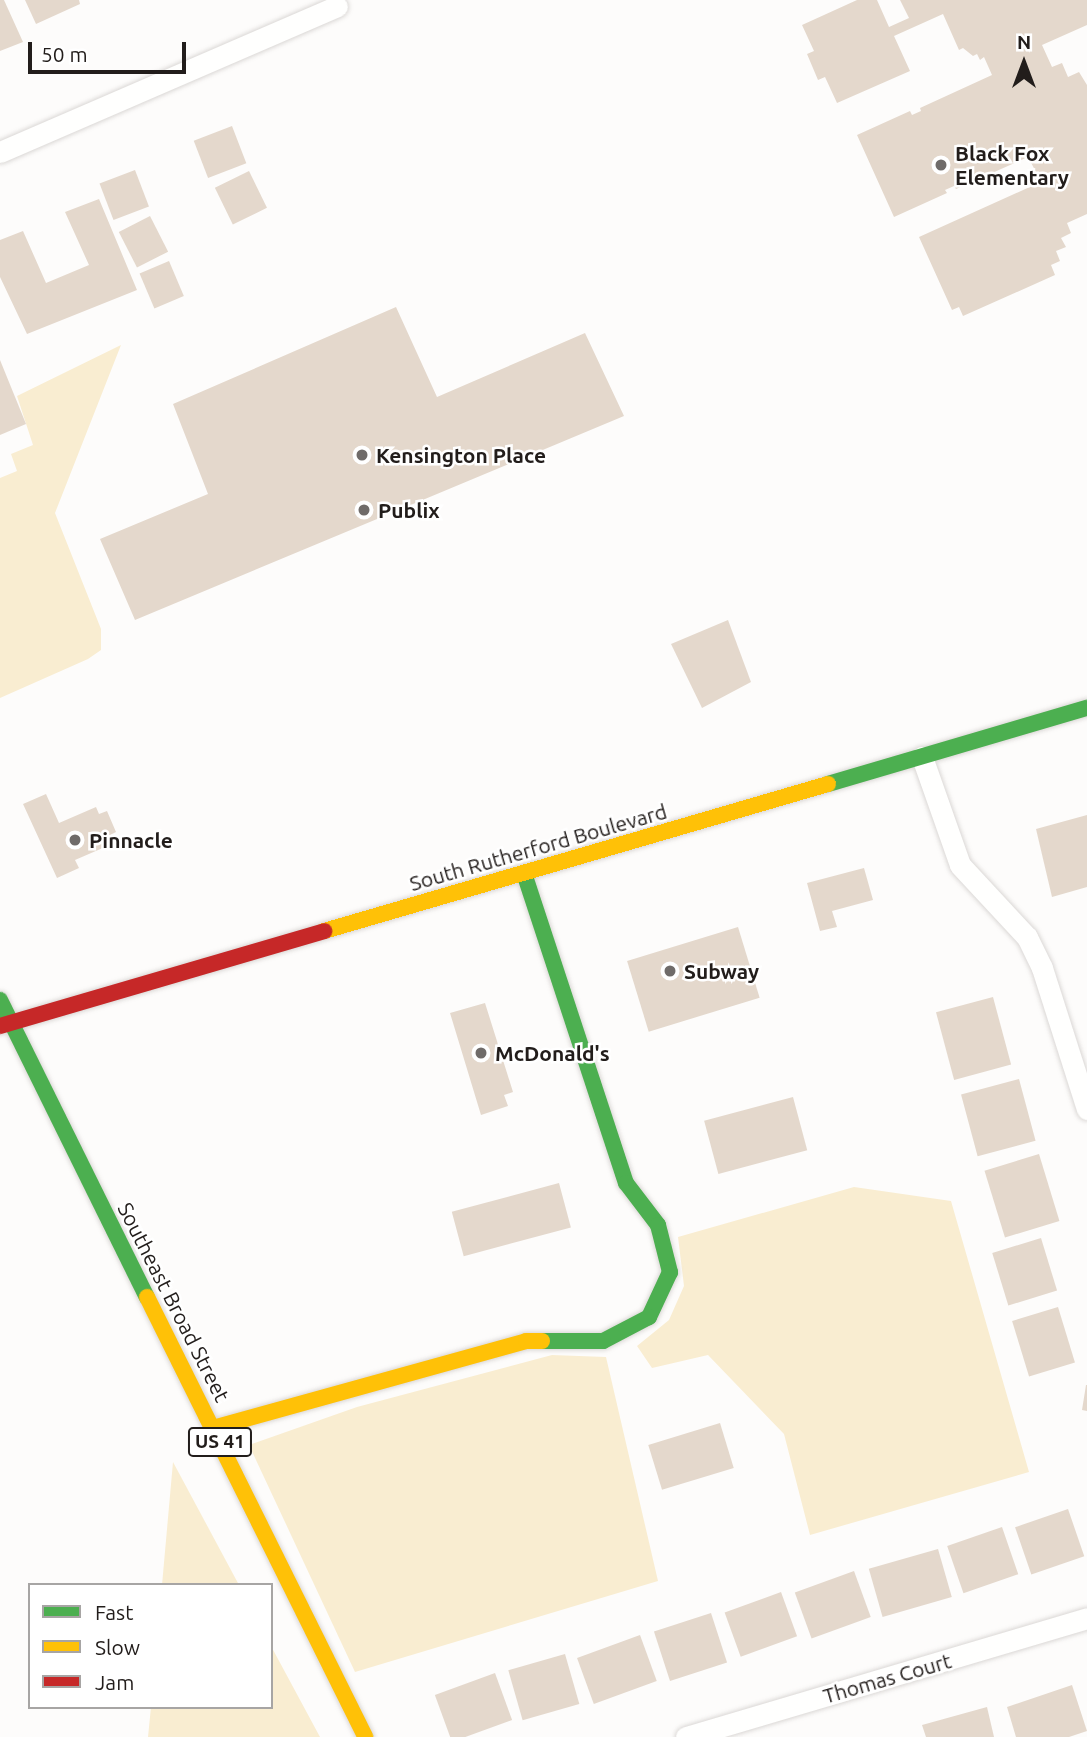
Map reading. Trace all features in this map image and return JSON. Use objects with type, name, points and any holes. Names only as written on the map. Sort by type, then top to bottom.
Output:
[{"type":"main road","name":"South Rutherford Boulevard","points":[[5,1024],[1087,708]]},
{"type":"main road","points":[[213,1428],[526,1341],[603,1341],[649,1317],[670,1272],[657,1225],[626,1183],[524,873]]},
{"type":"main road","name":"Southeast Broad Street","points":[[0,1000],[5,1024],[213,1428],[365,1737]]},
{"type":"street","points":[[0,152],[337,6]]},
{"type":"street","points":[[922,757],[960,865],[1027,937],[1042,968],[1087,1109]]},
{"type":"street","name":"Thomas Court","points":[[686,1737],[1087,1618]]},
{"type":"shaded area","points":[[121,345],[55,513],[101,629],[101,650],[88,659],[0,698],[0,478],[17,471],[11,454],[33,445],[17,396]]},
{"type":"shaded area","points":[[854,1187],[951,1201],[1029,1472],[810,1535],[784,1434],[708,1355],[652,1368],[637,1346],[669,1320],[684,1286],[678,1237]]},
{"type":"shaded area","points":[[552,1355],[606,1357],[658,1581],[355,1672],[249,1445],[357,1407]]},
{"type":"shaded area","points":[[173,1462],[238,1583],[162,1583]]},
{"type":"shaded area","points":[[273,1650],[320,1737],[148,1737],[151,1709],[273,1709]]},
{"type":"building","points":[[0,0],[4,0],[23,42],[0,51]]},
{"type":"building","points":[[25,0],[79,0],[80,4],[36,24]]},
{"type":"building","name":"Black Fox Elementary","points":[[857,0],[877,0],[889,27],[909,18],[900,0],[1087,0],[1087,25],[1042,45],[1052,67],[1062,63],[1068,77],[1079,72],[1087,85],[1087,214],[1067,223],[1071,233],[1061,238],[1066,247],[1056,251],[1060,261],[1051,265],[1055,275],[963,316],[959,307],[952,310],[919,237],[1032,186],[1032,174],[1036,172],[1028,157],[956,189],[954,186],[945,190],[947,193],[894,217],[857,135],[910,111],[912,115],[921,111],[920,108],[992,75],[984,57],[980,60],[977,54],[973,56],[963,48],[959,50],[943,14],[894,36],[910,71],[837,103],[825,77],[818,80],[807,54],[814,51],[802,25]]},
{"type":"building","points":[[232,126],[246,163],[208,178],[194,141]]},
{"type":"building","points":[[135,170],[149,206],[114,220],[100,184]]},
{"type":"building","points":[[249,171],[267,208],[233,225],[215,188]]},
{"type":"building","points":[[99,199],[137,290],[27,334],[0,277],[0,240],[23,231],[46,283],[89,265],[65,212]]},
{"type":"building","points":[[150,216],[168,252],[137,268],[119,232]]},
{"type":"building","points":[[169,261],[184,296],[154,308],[140,274]]},
{"type":"building","name":"Kensington Place","points":[[396,307],[437,397],[585,333],[624,416],[135,620],[100,539],[208,494],[173,404]]},
{"type":"building","points":[[0,360],[26,424],[0,435]]},
{"type":"building","points":[[728,620],[751,682],[702,708],[671,644]]},
{"type":"building","name":"Pinnacle","points":[[46,794],[59,823],[96,807],[99,814],[107,811],[116,832],[108,836],[112,844],[75,860],[79,868],[57,878],[23,804]]},
{"type":"building","points":[[1087,815],[1087,887],[1052,897],[1036,829]]},
{"type":"building","points":[[864,868],[873,900],[832,911],[837,927],[820,931],[807,883]]},
{"type":"building","points":[[738,927],[760,998],[649,1032],[627,961]]},
{"type":"building","points":[[993,997],[1011,1065],[954,1080],[936,1012]]},
{"type":"building","name":"McDonald's","points":[[485,1003],[513,1092],[504,1095],[508,1106],[481,1115],[450,1013]]},
{"type":"building","points":[[1019,1079],[1036,1141],[978,1156],[961,1095]]},
{"type":"building","points":[[793,1097],[807,1150],[718,1174],[704,1121]]},
{"type":"building","points":[[1039,1154],[1059,1221],[1005,1238],[984,1171]]},
{"type":"building","points":[[559,1183],[571,1227],[464,1256],[452,1212]]},
{"type":"building","points":[[1041,1238],[1057,1291],[1008,1306],[992,1253]]},
{"type":"building","points":[[1058,1307],[1075,1362],[1029,1376],[1012,1321]]},
{"type":"building","points":[[1087,1385],[1087,1411],[1082,1410]]},
{"type":"building","points":[[720,1423],[734,1468],[662,1490],[648,1445]]},
{"type":"building","points":[[1068,1509],[1084,1556],[1031,1575],[1015,1527]]},
{"type":"building","points":[[1002,1527],[1018,1574],[963,1593],[947,1546]]},
{"type":"building","points":[[938,1549],[952,1597],[883,1617],[869,1569]]},
{"type":"building","points":[[854,1571],[871,1617],[812,1639],[795,1593]]},
{"type":"building","points":[[781,1592],[797,1636],[741,1657],[725,1613]]},
{"type":"building","points":[[711,1613],[727,1662],[670,1681],[654,1632]]},
{"type":"building","points":[[640,1635],[657,1681],[594,1704],[577,1658]]},
{"type":"building","points":[[565,1654],[579,1704],[523,1720],[508,1670]]},
{"type":"building","points":[[495,1673],[512,1720],[465,1737],[450,1737],[435,1695]]},
{"type":"building","points":[[1072,1685],[1087,1731],[1069,1737],[1016,1737],[1007,1707]]},
{"type":"building","points":[[987,1707],[994,1737],[926,1737],[922,1725]]},
{"type":"traffic: fast","points":[[828,784],[1087,708]]},
{"type":"traffic: fast","points":[[524,873],[626,1183],[658,1225],[670,1272],[649,1317],[603,1341],[542,1341]]},
{"type":"traffic: fast","points":[[0,1000],[147,1297]]},
{"type":"traffic: slow","points":[[324,931],[828,784]]},
{"type":"traffic: slow","points":[[147,1297],[365,1737]]},
{"type":"traffic: slow","points":[[213,1428],[526,1341],[542,1341]]},
{"type":"traffic: jam","points":[[0,1026],[324,931]]},
{"type":"place","name":"Black Fox Elementary","points":[[941,165]]},
{"type":"place","name":"Kensington Place","points":[[362,455]]},
{"type":"place","name":"Publix","points":[[364,510]]},
{"type":"place","name":"Pinnacle","points":[[75,840]]},
{"type":"place","name":"Subway","points":[[670,971]]},
{"type":"place","name":"McDonald's","points":[[481,1053]]}]
